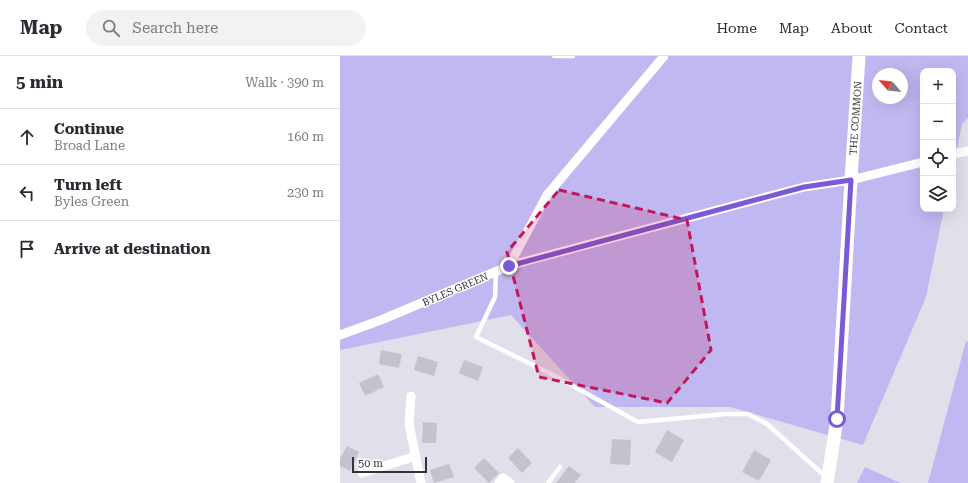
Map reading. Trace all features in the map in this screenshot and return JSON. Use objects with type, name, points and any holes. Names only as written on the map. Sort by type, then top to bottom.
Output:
[{"type":"street","points":[[509,266],[547,195],[664,56]]},
{"type":"street","name":"THE COMMON","points":[[828,481],[837,419],[859,56]]},
{"type":"street","points":[[956,153],[968,151]]},
{"type":"street","name":"BYLES GREEN","points":[[340,335],[381,320],[509,266],[804,187],[851,180],[920,163]]},
{"type":"street","points":[[411,396],[409,424],[421,483]]},
{"type":"street","points":[[362,472],[416,456]]},
{"type":"street","points":[[499,483],[503,478],[510,483]]},
{"type":"lane","points":[[554,56],[574,56]]},
{"type":"lane","points":[[496,272],[495,297],[476,337],[556,376],[638,422],[711,415],[748,414],[767,424],[828,481]]},
{"type":"lane","points":[[548,483],[560,468]]},
{"type":"highlighted area","points":[[559,190],[687,220],[711,350],[667,403],[539,377],[507,252]]},
{"type":"shaded area","points":[[340,56],[968,56],[968,118],[962,124],[956,153],[956,68],[920,68],[920,212],[943,212],[926,297],[863,445],[730,407],[595,407],[511,315],[340,350]]},
{"type":"shaded area","points":[[966,341],[968,342],[968,483],[928,483]]},
{"type":"shaded area","points":[[865,467],[900,483],[857,483]]},
{"type":"building","points":[[381,350],[402,354],[399,368],[379,364]]},
{"type":"building","points":[[418,356],[438,362],[434,376],[414,370]]},
{"type":"building","points":[[464,360],[483,367],[478,381],[459,373]]},
{"type":"building","points":[[378,374],[384,387],[365,396],[359,383]]},
{"type":"building","points":[[423,422],[437,423],[436,443],[422,443]]},
{"type":"building","points":[[667,430],[684,440],[672,462],[655,452]]},
{"type":"building","points":[[612,439],[631,440],[630,465],[610,464]]},
{"type":"building","points":[[347,446],[359,452],[350,471],[340,466],[340,459]]},
{"type":"building","points":[[518,448],[532,463],[522,473],[508,458]]},
{"type":"building","points":[[754,450],[771,460],[759,481],[742,472]]},
{"type":"building","points":[[484,458],[499,473],[489,483],[474,468]]},
{"type":"building","points":[[449,464],[454,477],[434,483],[430,470]]},
{"type":"building","points":[[569,466],[581,475],[575,483],[556,483]]},
{"type":"route","points":[[509,266],[804,187],[851,180],[837,419]]}]
